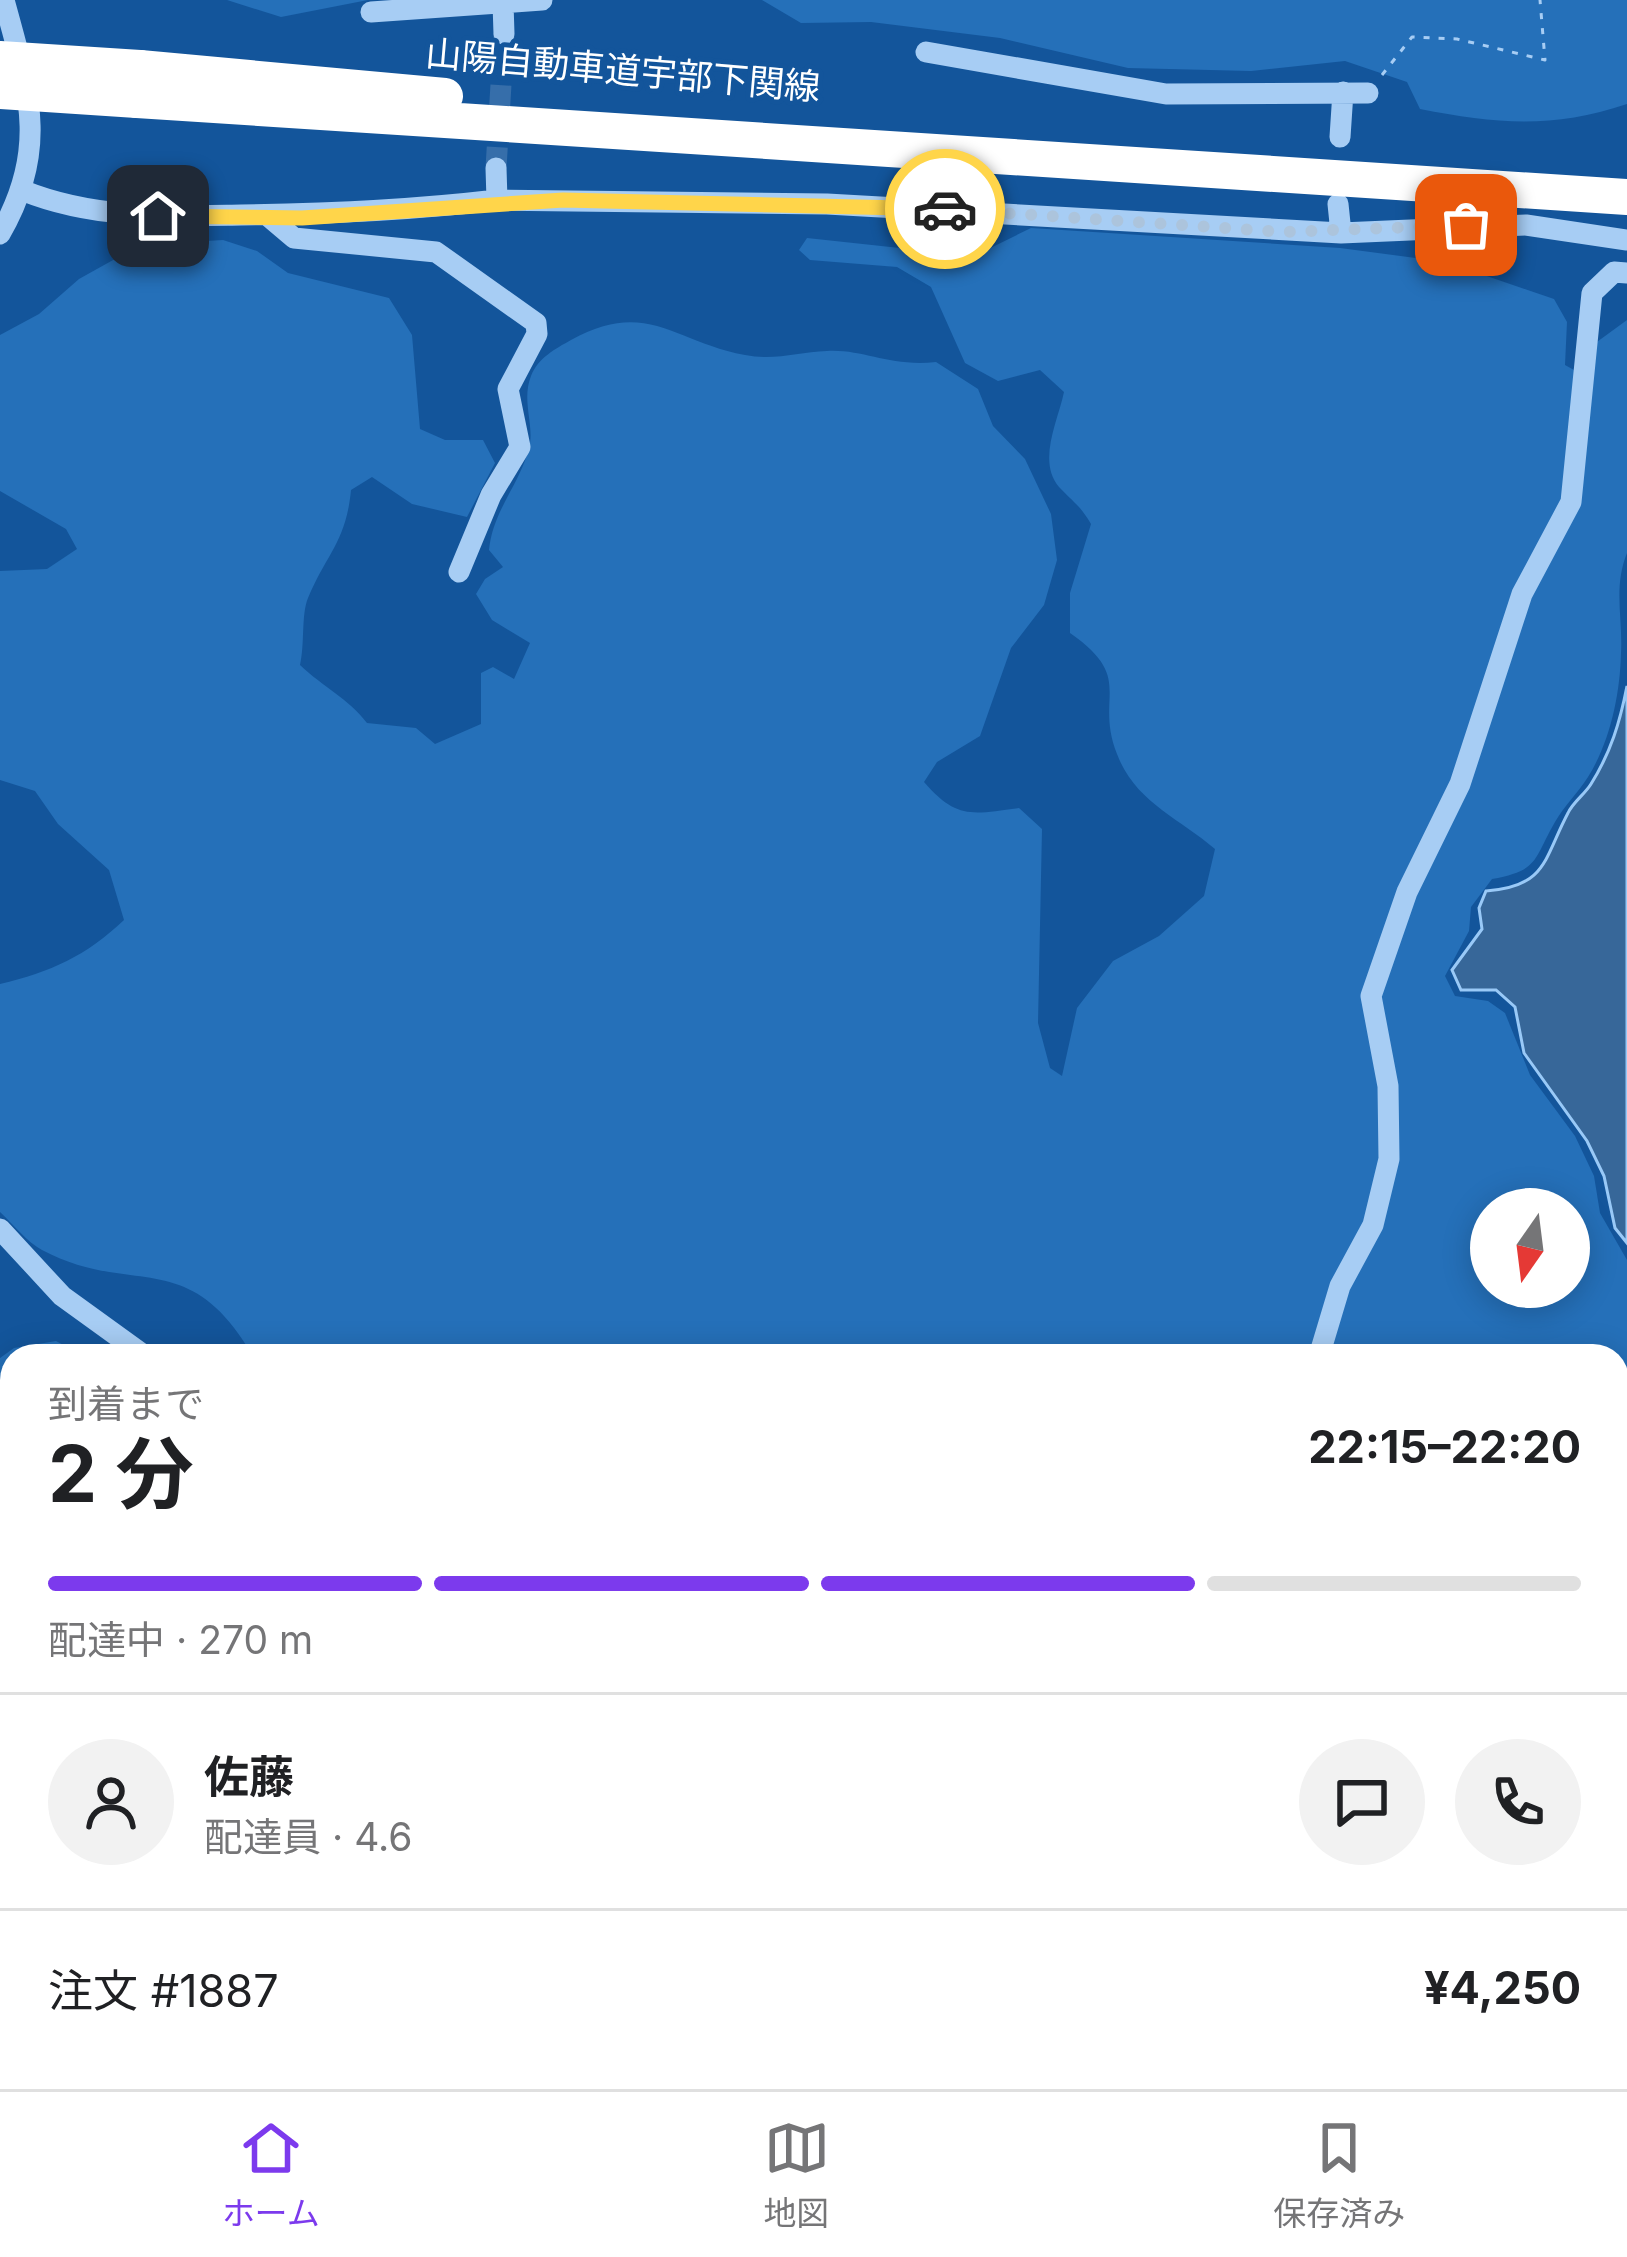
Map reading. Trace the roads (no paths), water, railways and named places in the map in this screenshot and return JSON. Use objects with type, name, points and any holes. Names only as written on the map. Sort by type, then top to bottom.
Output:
[{"type":"highway","name":"山陽自動車道宇部下関線","points":[[0,59],[139,84],[1627,196]]},
{"type":"highway","name":"山陽自動車道宇部下関線","points":[[0,91],[139,84]]},
{"type":"street","points":[[0,233],[24,191],[33,109],[4,0]]},
{"type":"street","points":[[371,12],[542,0]]},
{"type":"street","points":[[503,3],[504,34]]},
{"type":"street","points":[[926,52],[1166,94],[1368,93]]},
{"type":"street","points":[[1340,137],[1343,92]]},
{"type":"street","points":[[496,168],[497,200]]},
{"type":"street","points":[[24,191],[130,215],[364,214],[497,200],[827,204],[1341,233],[1526,225],[1627,240]]},
{"type":"street","points":[[1338,204],[1341,233]]},
{"type":"street","points":[[268,216],[294,238],[436,252],[536,323],[536,334],[508,389],[520,447],[490,495],[459,572]]},
{"type":"street","points":[[1323,1344],[1340,1286],[1373,1225],[1389,1159],[1388,1086],[1371,996],[1407,892],[1460,784],[1522,595],[1571,502],[1592,293],[1614,272],[1627,273]]},
{"type":"street","points":[[0,1229],[62,1296],[128,1344]]},
{"type":"tunnel","points":[[496,168],[504,34]]}]
